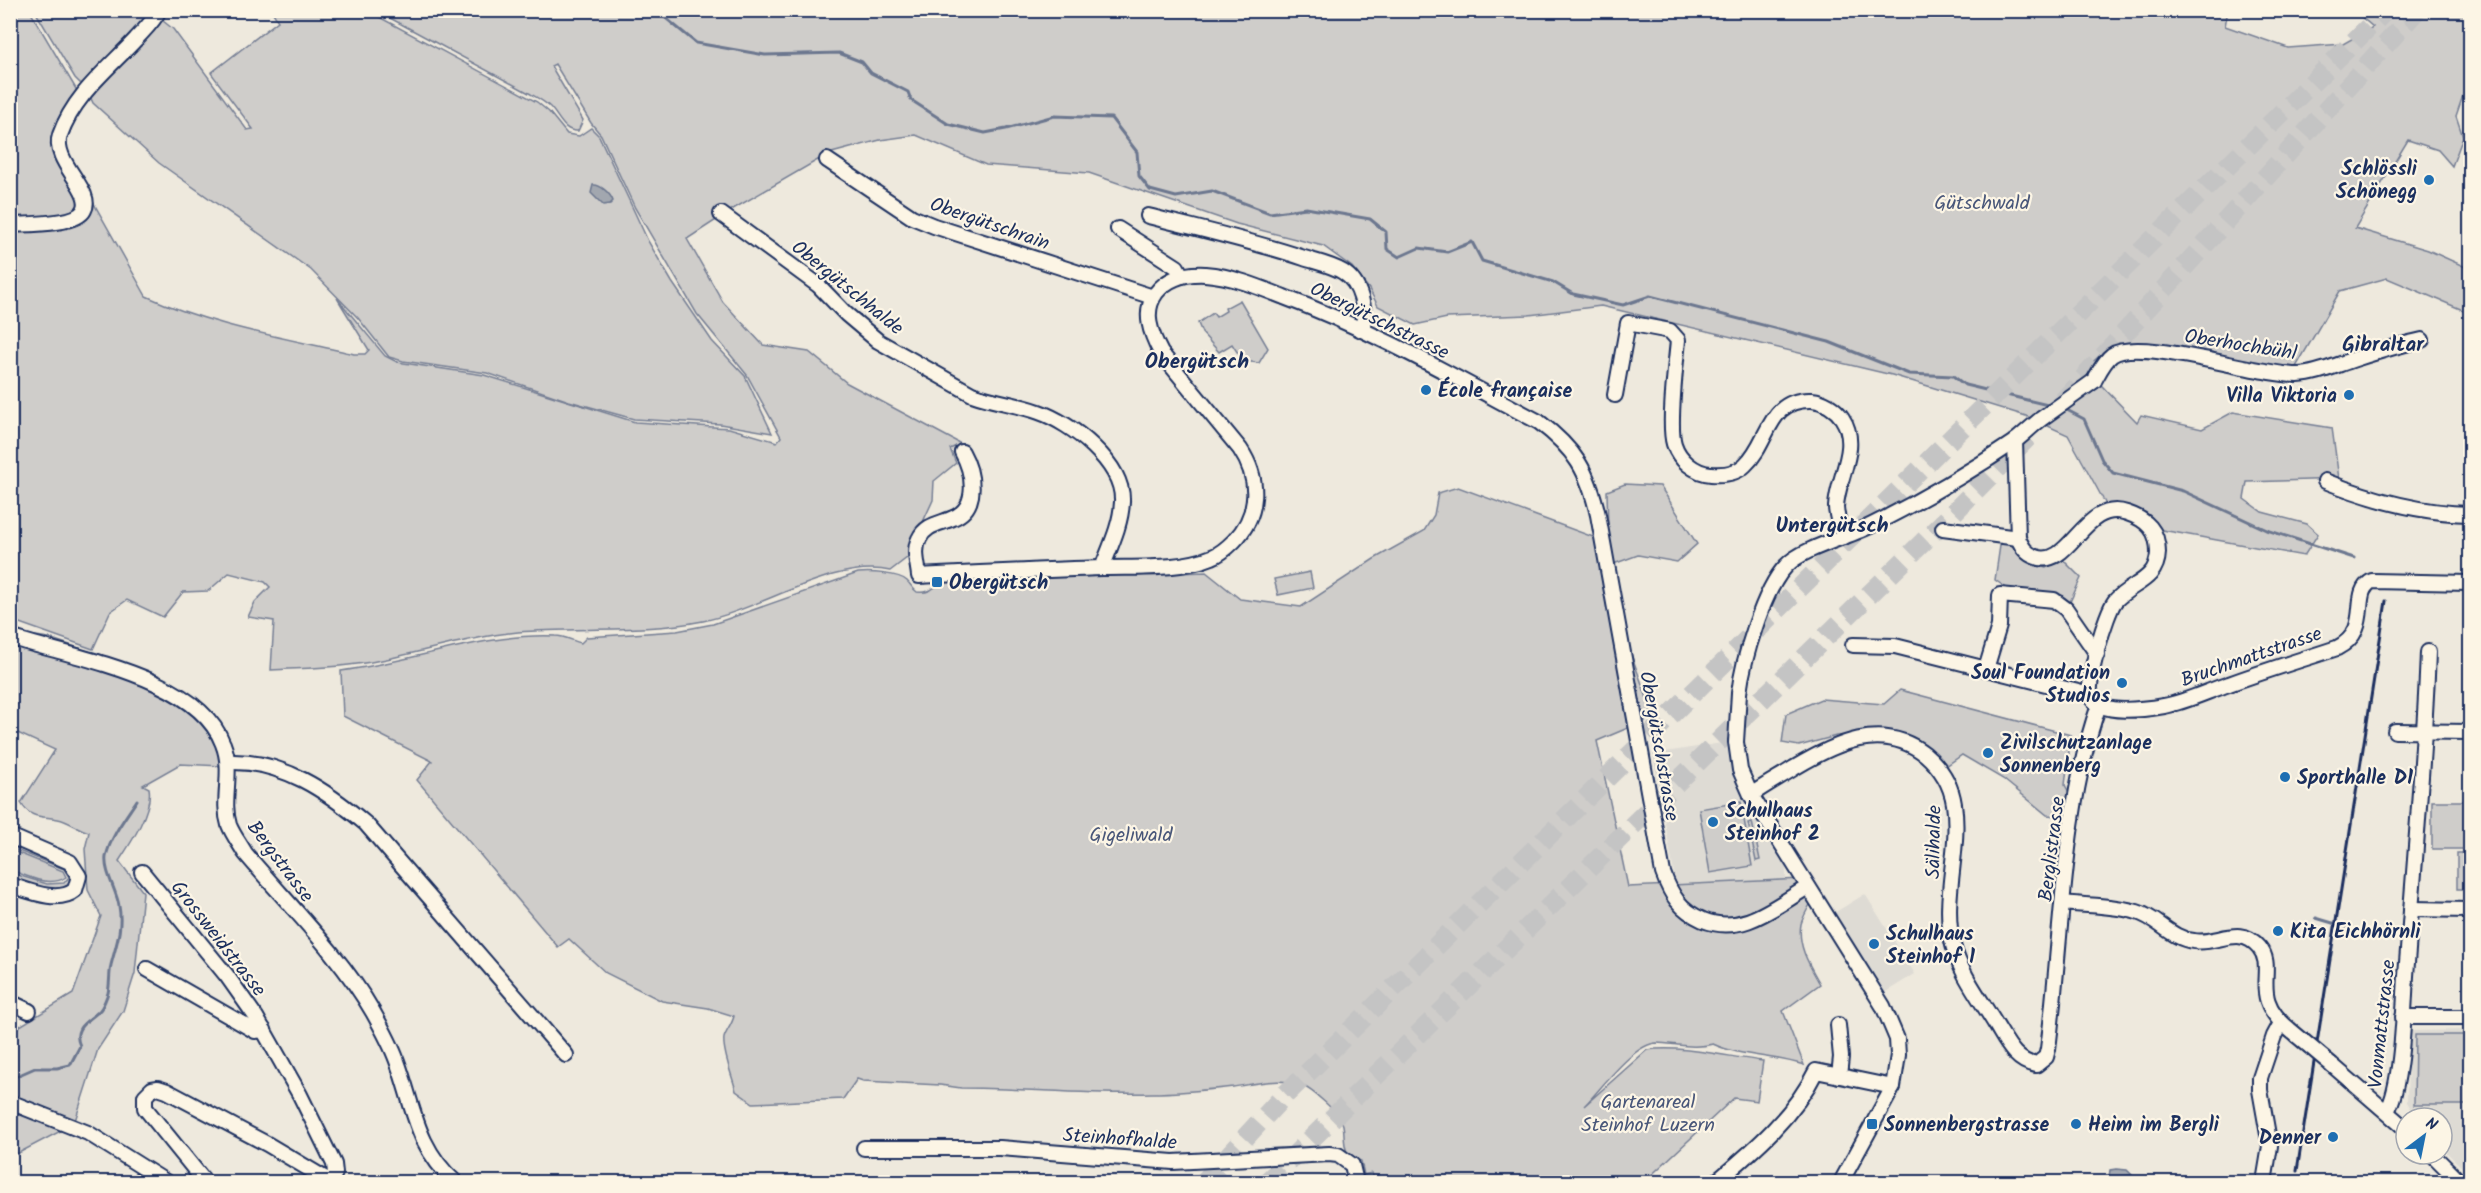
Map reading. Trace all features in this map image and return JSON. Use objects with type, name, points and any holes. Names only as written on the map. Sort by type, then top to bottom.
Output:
[{"type":"street","points":[[10,225],[76,218],[84,212],[86,205],[83,193],[63,160],[59,150],[59,137],[83,94],[141,34],[159,10]]},
{"type":"street","name":"Obergütschrain","points":[[827,160],[912,217],[1153,297]]},
{"type":"street","name":"Obergütschhalde","points":[[721,214],[814,282],[846,314],[878,341],[972,394],[988,400],[1038,411],[1056,419],[1089,442],[1107,463],[1118,483],[1122,500],[1114,537],[1102,568]]},
{"type":"street","points":[[1148,216],[1271,247],[1344,273],[1354,284],[1362,300],[1365,319],[1362,330]]},
{"type":"street","points":[[962,452],[970,472],[970,500],[957,516],[931,525],[919,538],[916,552],[919,576],[1154,567],[1213,557],[1227,548],[1240,535],[1254,507],[1254,479],[1249,462],[1227,431],[1161,353],[1152,336],[1148,316],[1153,297],[1165,283],[1182,276],[1177,267],[1118,229]]},
{"type":"street","name":"Obergütschstrasse","points":[[1182,276],[1214,275],[1262,288],[1362,330],[1539,422],[1568,446],[1582,465],[1592,490],[1663,873],[1670,892],[1679,905],[1692,915],[1713,924],[1732,925],[1757,918],[1808,887]]},
{"type":"street","points":[[1615,395],[1628,323],[1675,334],[1678,340],[1673,425],[1675,445],[1681,456],[1694,468],[1707,474],[1722,475],[1731,474],[1743,468],[1752,459],[1773,419],[1783,408],[1805,400],[1817,400],[1826,404],[1841,417],[1849,436],[1849,451],[1836,505],[1844,537]]},
{"type":"street","name":"Oberhochbühl","points":[[2015,441],[2096,378],[2113,354],[2126,350],[2168,352],[2297,375],[2323,371],[2394,346],[2422,340]]},
{"type":"street","points":[[1841,1182],[1893,1087],[1898,1055],[1897,1039],[1892,1023],[1751,795],[1740,770],[1736,742],[1739,693],[1747,648],[1780,573],[1797,557],[1903,509],[2015,441],[2018,538],[1943,528]]},
{"type":"street","points":[[2325,481],[2347,490],[2420,509],[2470,514]]},
{"type":"street","name":"Berglistrasse","points":[[2018,538],[2022,547],[2034,557],[2050,558],[2058,554],[2084,526],[2096,517],[2110,512],[2123,512],[2138,517],[2151,528],[2158,545],[2158,563],[2144,581],[2116,600],[2111,609],[2089,685],[2094,700],[2084,745],[2063,903],[2048,1049],[2046,1057],[2036,1065]]},
{"type":"street","name":"Bruchmattstrasse","points":[[1853,645],[1895,646],[2094,700],[2113,710],[2164,705],[2337,648],[2348,642],[2356,632],[2362,592],[2372,581],[2470,584]]},
{"type":"street","points":[[1986,669],[1999,626],[2000,595],[2054,600],[2066,609],[2097,654]]},
{"type":"street","points":[[10,637],[129,672],[183,698],[211,721],[229,762],[263,765],[310,783],[339,801],[366,824],[566,1055]]},
{"type":"street","name":"Vonmattstrasse","points":[[2386,1111],[2394,1094],[2403,1017],[2425,732],[2428,652]]},
{"type":"street","points":[[2395,732],[2470,732]]},
{"type":"street","name":"Sälihalde","points":[[1751,795],[1813,757],[1849,740],[1874,737],[1905,742],[1920,750],[1940,768],[1953,795],[1955,824],[1949,922],[1953,944],[1971,983],[2010,1048],[2021,1060],[2036,1065]]},
{"type":"street","name":"Bergstrasse","points":[[229,762],[227,811],[229,824],[235,836],[245,853],[344,970],[365,999],[397,1060],[423,1142],[438,1166],[455,1182]]},
{"type":"street","points":[[10,836],[70,862],[79,876],[75,890],[63,896],[42,894],[10,885]]},
{"type":"street","name":"Grossweidstrasse","points":[[142,872],[227,976],[264,1030],[334,1164],[335,1173],[330,1182]]},
{"type":"street","points":[[2063,903],[2137,912],[2149,917],[2180,938],[2195,942],[2230,935],[2251,939],[2260,948],[2265,958],[2266,1001],[2273,1014],[2394,1118]]},
{"type":"street","points":[[2411,909],[2470,910]]},
{"type":"street","name":"Grossweidstrasse","points":[[147,969],[255,1031],[264,1030]]},
{"type":"street","points":[[10,1002],[29,1011]]},
{"type":"street","points":[[2403,1017],[2470,1017]]},
{"type":"street","points":[[1838,1025],[1841,1057],[1839,1076]]},
{"type":"street","points":[[2264,1182],[2270,1146],[2259,1078],[2274,1036],[2285,1026]]},
{"type":"street","points":[[1716,1182],[1767,1139],[1806,1089],[1816,1071],[1893,1087]]},
{"type":"street","points":[[204,1182],[145,1108],[145,1096],[152,1089],[158,1088],[175,1095],[267,1144],[330,1182]]},
{"type":"street","points":[[10,1101],[65,1122],[104,1142],[166,1182]]},
{"type":"street","name":"Steinhofhalde","points":[[864,1148],[1000,1148],[1173,1162],[1329,1154],[1338,1155],[1352,1165],[1356,1182]]},
{"type":"street","points":[[2444,1166],[2460,1182]]},
{"type":"shaded area","points":[[593,185],[604,190],[613,201],[603,205],[591,193]]},
{"type":"shaded area","name":"Schulhaus Steinhof 2","points":[[1728,742],[1734,780],[1786,865],[1786,880],[1676,885],[1653,754]]},
{"type":"shaded area","name":"Schulhaus Steinhof 1","points":[[1865,894],[1915,974],[1884,993],[1834,913]]},
{"type":"shaded area","points":[[2470,1030],[2470,1175],[2454,1160],[2454,1106],[2409,1106],[2407,1102],[2409,1031]]},
{"type":"shaded area","points":[[2110,1170],[2127,1170],[2132,1175],[2123,1176],[2124,1179],[2109,1177]]},
{"type":"green space","name":"Gütschwald","points":[[2228,10],[2225,26],[2288,48],[2343,44],[2373,27],[2354,11],[2470,11],[2470,75],[2456,116],[2463,137],[2452,166],[2438,150],[2408,140],[2355,228],[2428,250],[2470,269],[2470,313],[2387,278],[2340,291],[2296,367],[2221,363],[2119,343],[2108,348],[2082,372],[2089,380],[2100,384],[2137,422],[2141,415],[2202,429],[2233,412],[2332,428],[2339,479],[2247,482],[2244,499],[2262,512],[2307,524],[2318,534],[2304,556],[2151,528],[2110,512],[2068,435],[2026,416],[1892,375],[1601,306],[1529,315],[1447,318],[1415,325],[1378,306],[1369,289],[1352,267],[1323,246],[1237,224],[1089,173],[986,165],[916,135],[880,140],[828,154],[733,209],[687,239],[723,302],[763,345],[809,352],[847,383],[961,444],[950,449],[956,463],[934,481],[933,500],[917,535],[912,554],[890,571],[869,569],[822,578],[748,607],[703,621],[657,627],[518,632],[346,666],[271,670],[274,621],[248,617],[255,602],[270,587],[265,582],[229,573],[208,591],[183,592],[163,617],[127,600],[110,612],[93,649],[11,620],[10,228],[80,221],[84,186],[146,296],[171,306],[249,330],[354,354],[365,354],[369,350],[337,298],[385,356],[397,362],[484,375],[635,422],[729,428],[777,442],[781,437],[747,375],[697,314],[635,208],[601,135],[591,123],[555,64],[551,66],[583,120],[578,131],[565,126],[550,107],[537,98],[377,11]]},
{"type":"green space","points":[[11,11],[30,11],[76,89],[77,94],[60,134],[79,188],[79,214],[11,223]]},
{"type":"green space","points":[[35,11],[157,11],[88,84],[80,83],[75,78]]},
{"type":"green space","points":[[272,11],[368,11],[537,102],[549,112],[567,134],[579,136],[591,128],[599,136],[648,241],[672,282],[712,341],[745,376],[772,433],[720,424],[634,419],[569,401],[487,373],[389,357],[358,318],[311,270],[159,163],[93,103],[89,94],[158,21],[163,21],[173,29],[247,130],[253,129],[211,73],[278,21]]},
{"type":"green space","points":[[1240,300],[1268,348],[1259,363],[1243,361],[1232,344],[1219,352],[1202,333],[1198,323],[1213,313],[1216,317],[1226,311],[1225,308]]},
{"type":"green space","name":"Gigeliwald","points":[[1625,484],[1660,486],[1697,544],[1677,562],[1638,555],[1600,569],[1654,717],[1597,741],[1628,887],[1802,879],[1812,901],[1801,924],[1801,940],[1805,956],[1820,984],[1783,1011],[1804,1065],[1735,1051],[1713,1044],[1692,1046],[1657,1043],[1638,1050],[1628,1058],[1584,1106],[1647,1050],[1690,1050],[1763,1061],[1757,1101],[1734,1098],[1644,1182],[1375,1182],[1372,1173],[1364,1175],[1361,1161],[1354,1159],[1347,1151],[1343,1125],[1337,1114],[1306,1087],[1284,1082],[1192,1091],[1128,1093],[961,1088],[857,1079],[843,1099],[753,1103],[736,1091],[726,1057],[724,1038],[734,1016],[708,1008],[662,1001],[606,973],[569,939],[558,947],[417,780],[432,761],[343,716],[341,671],[501,639],[555,636],[581,643],[587,637],[677,631],[713,624],[858,573],[898,576],[907,581],[917,592],[925,592],[942,581],[1206,572],[1240,599],[1301,607],[1374,559],[1424,531],[1434,515],[1438,493],[1458,487],[1593,537],[1608,532],[1607,491]]},
{"type":"green space","points":[[2001,539],[2014,541],[2019,552],[2029,562],[2046,568],[2062,559],[2081,578],[2069,604],[2064,602],[2062,595],[2008,589],[1995,580]]},
{"type":"green space","points":[[1310,572],[1313,588],[1278,595],[1274,579]]},
{"type":"green space","points":[[16,633],[49,638],[91,652],[89,654]]},
{"type":"green space","points":[[11,640],[139,682],[186,706],[203,719],[210,729],[222,766],[180,764],[143,785],[149,788],[148,806],[140,826],[119,861],[143,892],[135,973],[123,1011],[98,1049],[74,1124],[11,1157],[10,1032],[73,994],[101,916],[88,890],[85,849],[89,832],[62,820],[32,814],[21,803],[55,750],[11,730]]},
{"type":"green space","points":[[1900,690],[2071,735],[2065,785],[2070,794],[2067,817],[2047,815],[2003,779],[1962,755],[1946,766],[1924,746],[1874,734],[1836,736],[1799,746],[1782,743],[1786,714],[1821,699],[1884,704]]},
{"type":"green space","points":[[2432,801],[2470,801],[2470,849],[2432,849]]},
{"type":"green space","points":[[1741,802],[1752,866],[1710,873],[1699,809]]},
{"type":"green space","points":[[1752,822],[1760,860],[1756,861],[1748,823]]},
{"type":"green space","points":[[11,842],[67,869],[72,876],[69,886],[56,890],[11,880],[11,873],[47,884],[64,883],[69,877],[64,869],[11,848]]},
{"type":"green space","points":[[11,850],[63,871],[66,877],[46,881],[11,870]]},
{"type":"green space","points":[[2457,853],[2470,853],[2470,889],[2457,889]]},
{"type":"green space","points":[[2415,1035],[2469,1035],[2469,1105],[2414,1105]]},
{"type":"waterway","points":[[656,10],[696,43],[765,55],[839,53],[862,62],[871,73],[908,92],[911,100],[948,124],[985,133],[1054,116],[1111,118],[1137,152],[1139,176],[1150,190],[1176,197],[1212,191],[1270,213],[1306,208],[1370,219],[1386,232],[1387,249],[1399,257],[1419,248],[1447,252],[1472,242],[1482,261],[1553,282],[1573,294],[1623,305],[1650,296],[1829,342],[1909,374],[1953,376],[1965,385],[2052,406]]},
{"type":"waterway","points":[[2065,409],[2084,419],[2102,460],[2113,473],[2183,491],[2267,530],[2354,558]]},
{"type":"waterway","points":[[10,1079],[35,1068],[57,1068],[70,1065],[80,1046],[78,1039],[80,1029],[104,1004],[108,993],[110,968],[120,922],[118,900],[107,869],[106,857],[123,820],[137,800]]},
{"type":"waterway","points":[[2316,918],[2346,927]]},
{"type":"tunnel","points":[[1204,1182],[1280,1100],[2386,10]]},
{"type":"tunnel","points":[[2063,401],[2417,10]]},
{"type":"tunnel","points":[[1267,1182],[1954,512],[2028,437]]},
{"type":"railway","points":[[2297,1171],[2386,601]]},
{"type":"place","name":"Schlössli Schönegg","points":[[2429,180]]},
{"type":"place","name":"École française","points":[[1426,390]]},
{"type":"place","name":"Villa Viktoria","points":[[2349,395]]},
{"type":"place","name":"Obergütsch","points":[[937,582]]},
{"type":"place","name":"Soul Foundation Studios","points":[[2122,683]]},
{"type":"place","name":"Zivilschutzanlage Sonnenberg","points":[[1988,753]]},
{"type":"place","name":"Sporthalle D1","points":[[2285,777]]},
{"type":"place","name":"Schulhaus Steinhof 2","points":[[1713,822]]},
{"type":"place","name":"Kita Eichhörnli","points":[[2278,931]]},
{"type":"place","name":"Schulhaus Steinhof 1","points":[[1874,944]]},
{"type":"place","name":"Sonnenbergstrasse","points":[[1872,1124]]},
{"type":"place","name":"Heim im Bergli","points":[[2076,1124]]},
{"type":"place","name":"Denner","points":[[2333,1137]]},
{"type":"district","name":"Gibraltar","points":[[2383,344]]},
{"type":"district","name":"Obergütsch","points":[[1197,361]]},
{"type":"district","name":"Untergütsch","points":[[1832,525]]},
{"type":"park label","name":"Gartenareal Steinhof Luzern","points":[[1648,1112]]}]
